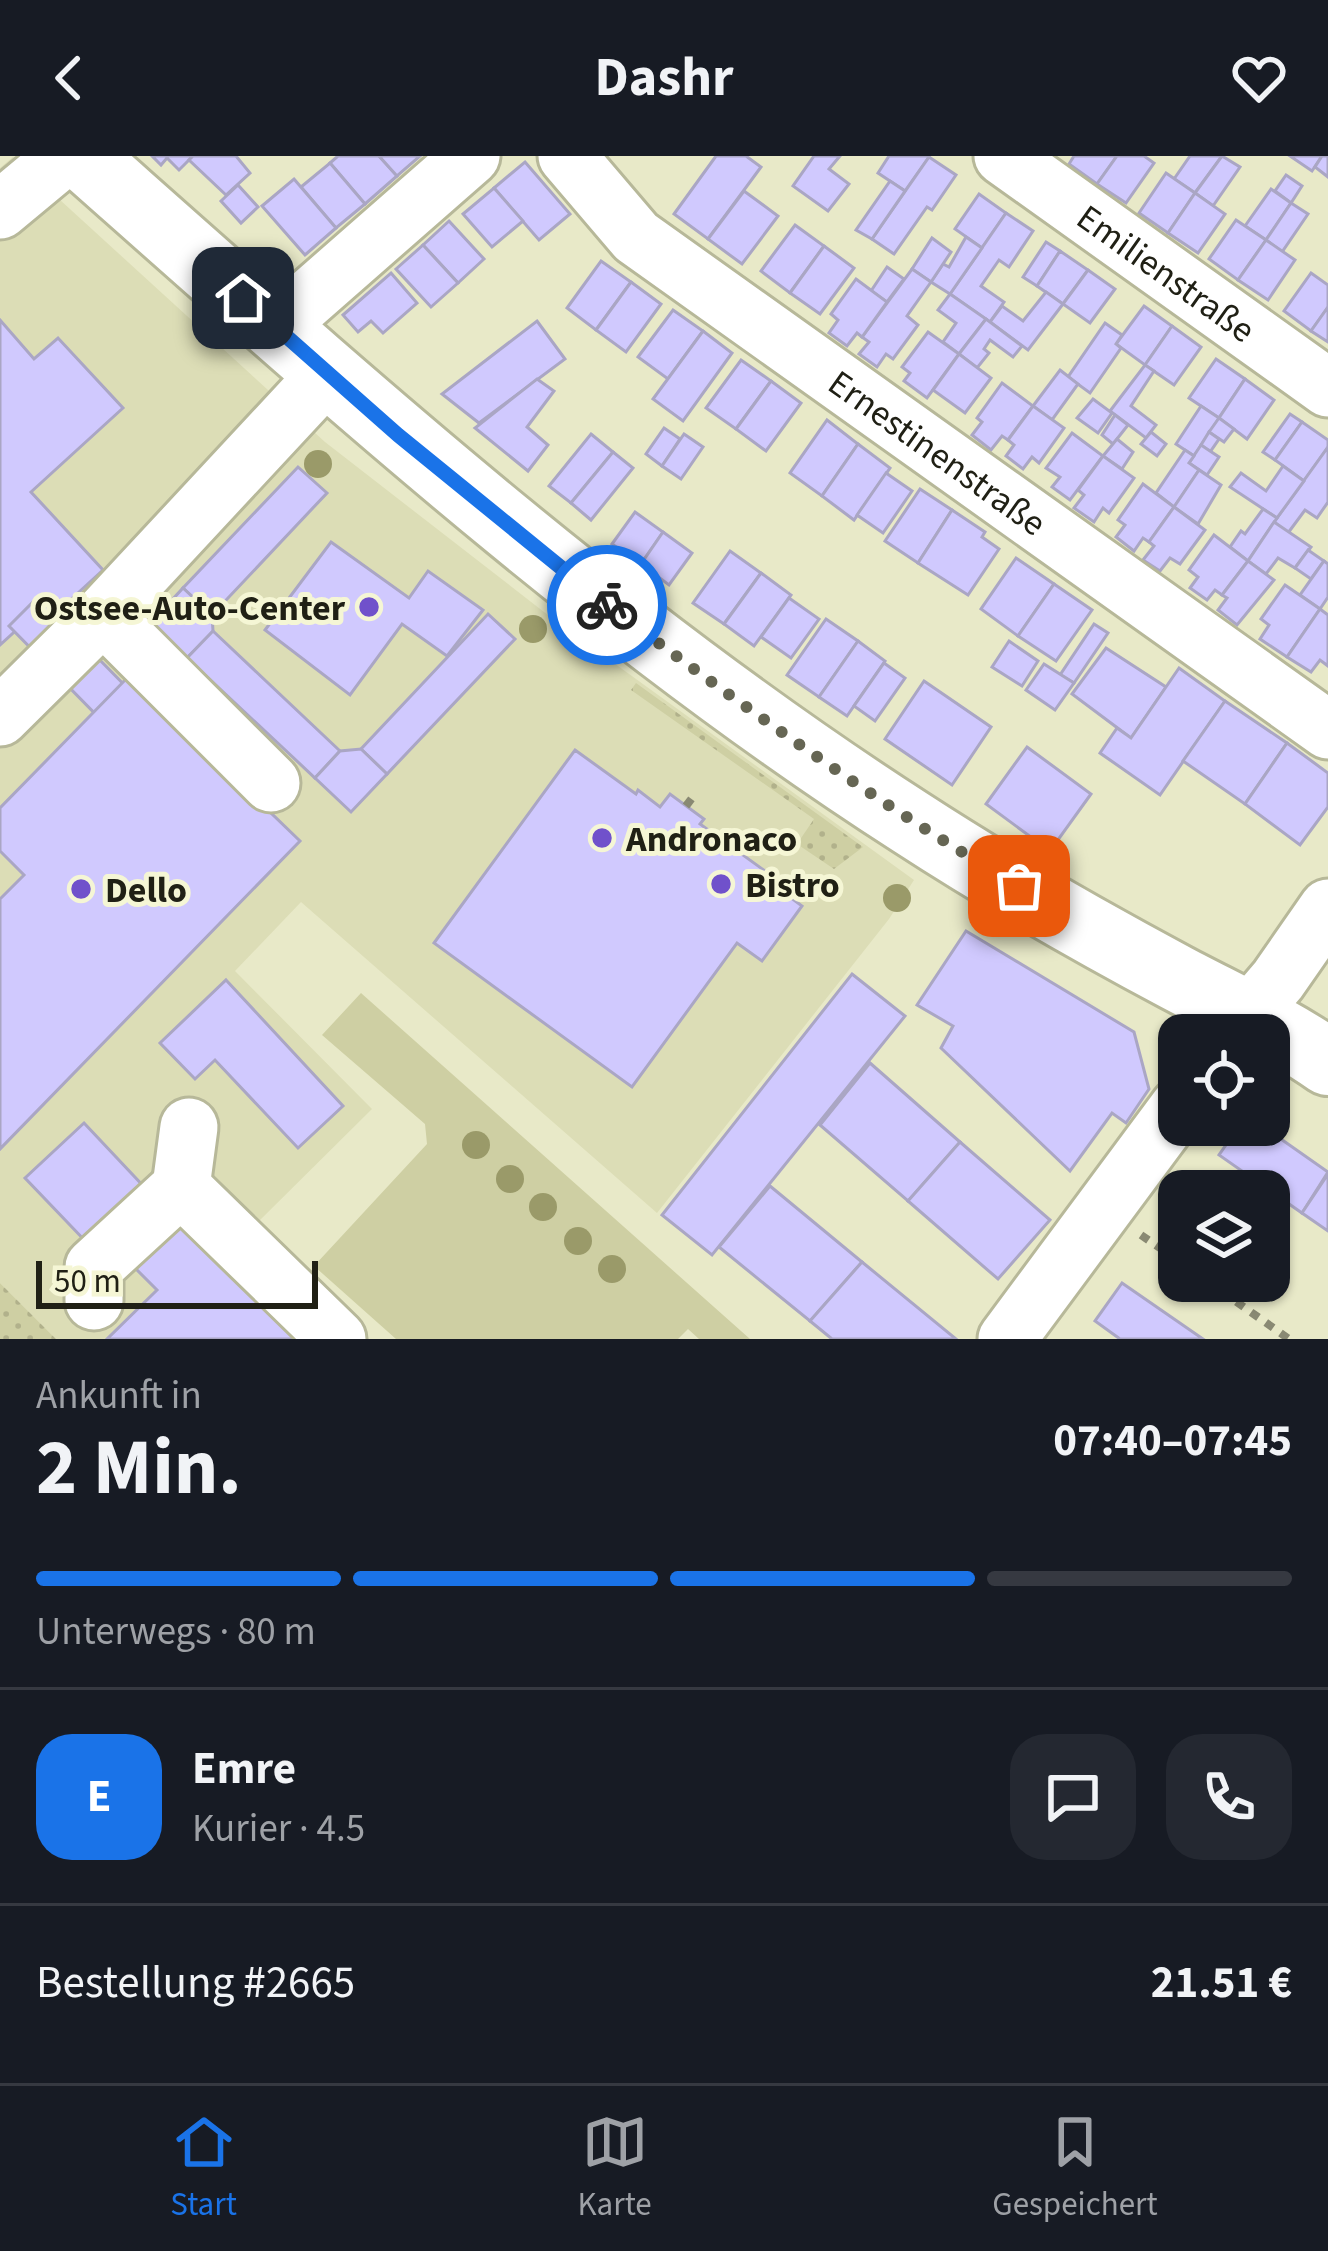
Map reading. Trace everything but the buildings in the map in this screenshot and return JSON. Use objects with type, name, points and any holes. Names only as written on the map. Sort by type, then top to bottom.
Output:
[{"type":"main road","points":[[82,156],[327,374],[594,595],[815,758],[949,846],[1176,977],[1225,1014]]},
{"type":"main road","points":[[1290,1046],[1328,1062]]},
{"type":"street","points":[[0,210],[65,156]]},
{"type":"street","points":[[276,327],[471,156]]},
{"type":"street","name":"Ernestinenstraße","points":[[567,156],[637,237],[1328,730]]},
{"type":"street","name":"Emilienstraße","points":[[1003,156],[1328,388]]},
{"type":"street","points":[[0,717],[103,615],[327,374]]},
{"type":"street","points":[[103,615],[272,783]]},
{"type":"street","points":[[1248,1014],[1328,908]]},
{"type":"street","points":[[94,1301],[94,1267],[182,1187],[188,1127]]},
{"type":"street","points":[[1007,1339],[1158,1137]]},
{"type":"street","points":[[182,1187],[337,1339]]},
{"type":"path","points":[[686,806],[695,794]]},
{"type":"path","points":[[1237,1302],[1289,1339]]},
{"type":"shaded area","points":[[13,157],[325,442],[553,619],[914,880],[889,919],[657,1213],[301,902],[235,971],[372,1109],[255,1225],[368,1339],[56,1339],[0,1283],[0,168]]},
{"type":"shaded area","points":[[636,683],[863,847],[834,869],[797,844],[814,819],[631,690]]},
{"type":"shaded area","points":[[361,993],[750,1339],[699,1339],[688,1329],[678,1339],[396,1339],[314,1266],[427,1144],[425,1124],[322,1035]]},
{"type":"shaded area","points":[[0,1283],[56,1339],[0,1339]]},
{"type":"way so far","points":[[607,605],[815,758],[910,822],[1019,886]]},
{"type":"place","name":"Ostsee-Auto-Center","points":[[369,607]]},
{"type":"place","name":"Andronaco","points":[[602,838]]},
{"type":"place","name":"Bistro","points":[[721,884]]},
{"type":"place","name":"Dello","points":[[81,889]]},
{"type":"route","points":[[243,298],[398,435],[607,605]]}]
